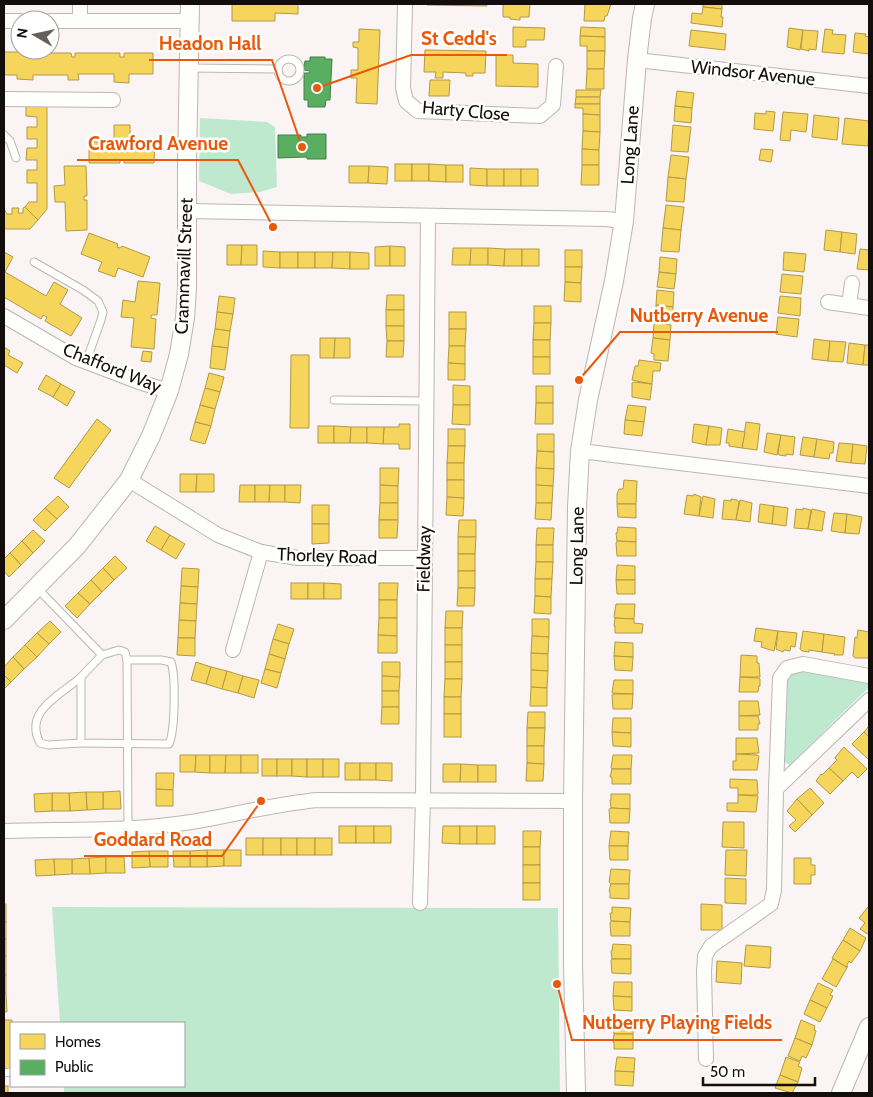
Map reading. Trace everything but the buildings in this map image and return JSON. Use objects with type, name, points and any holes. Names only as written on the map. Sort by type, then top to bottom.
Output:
[{"type":"street","points":[[80,4],[80,21]]},
{"type":"street","name":"Crammavill Street","points":[[4,620],[77,546],[129,480],[151,436],[169,391],[179,354],[185,318],[190,4]]},
{"type":"street","name":"Harty Close","points":[[405,4],[403,88],[406,101],[418,111],[540,116],[553,105],[556,66]]},
{"type":"street","name":"Long Lane","points":[[576,1093],[572,964],[573,801],[577,507],[580,451],[588,400],[614,281],[624,221],[637,60],[645,4]]},
{"type":"street","points":[[60,21],[190,21]]},
{"type":"street","name":"Windsor Avenue","points":[[637,60],[869,86]]},
{"type":"street","points":[[4,99],[114,100]]},
{"type":"street","points":[[187,211],[606,219],[624,221]]},
{"type":"street","name":"Fieldway","points":[[420,903],[423,799],[428,216]]},
{"type":"street","points":[[849,305],[852,283]]},
{"type":"street","points":[[828,302],[869,308]]},
{"type":"street","name":"Chafford Way","points":[[4,316],[76,358],[139,382],[169,391]]},
{"type":"street","points":[[580,451],[869,486]]},
{"type":"street","name":"Thorley Road","points":[[129,480],[218,535],[261,552],[298,558],[424,558]]},
{"type":"street","points":[[234,650],[261,552]]},
{"type":"street","points":[[706,1059],[705,956],[711,946],[771,904],[774,890],[780,678],[787,668],[803,664],[869,676]]},
{"type":"street","points":[[776,788],[869,700]]},
{"type":"street","points":[[4,831],[128,828],[190,822],[286,803],[318,800],[573,801]]},
{"type":"street","points":[[841,1093],[869,1027]]},
{"type":"lane","points":[[189,68],[278,69]]},
{"type":"lane","points":[[4,135],[10,141],[16,158]]},
{"type":"lane","points":[[34,262],[83,290],[98,301],[102,312],[101,320],[86,362]]},
{"type":"lane","points":[[334,400],[427,401]]},
{"type":"lane","points":[[36,587],[102,655]]},
{"type":"lane","points":[[127,660],[161,660],[171,662],[174,671],[173,719],[172,738],[169,744],[162,746],[127,742],[62,745],[40,743],[34,727],[37,717],[44,709],[81,677],[102,655],[111,651],[120,650],[125,652],[127,660],[127,742],[128,828]]},
{"type":"lane","points":[[81,677],[81,743]]},
{"type":"green space","points":[[200,118],[267,122],[275,127],[277,187],[260,192],[231,194],[199,181]]},
{"type":"green space","points":[[794,670],[869,681],[869,687],[790,765],[780,760],[781,684]]},
{"type":"green space","points":[[52,907],[558,908],[560,1093],[64,1093],[64,1087],[185,1087],[185,1022],[60,1022]]},
{"type":"place","name":"St Cedd's","points":[[317,88]]},
{"type":"place","name":"Headon Hall","points":[[302,147]]},
{"type":"place","name":"Crawford Avenue","points":[[273,227]]},
{"type":"place","name":"Nutberry Avenue","points":[[579,380]]},
{"type":"place","name":"Goddard Road","points":[[261,801]]},
{"type":"place","name":"Nutberry Playing Fields","points":[[557,984]]}]
